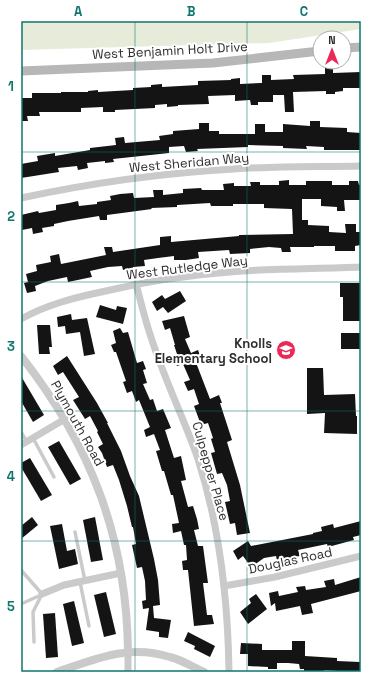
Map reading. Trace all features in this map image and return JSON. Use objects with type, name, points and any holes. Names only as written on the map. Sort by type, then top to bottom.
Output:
[{"type":"main road","name":"West Benjamin Holt Drive","points":[[21,71],[213,62],[312,51]]},
{"type":"street","name":"West Sheridan Way","points":[[21,198],[119,180],[189,172],[290,166],[361,166]]},
{"type":"street","name":"West Rutledge Way","points":[[21,319],[44,307],[63,301],[136,284],[186,276],[230,272],[361,267]]},
{"type":"street","name":"Culpepper Place","points":[[136,284],[151,338],[181,412],[198,460],[211,506],[224,586],[228,627],[229,672]]},
{"type":"street","name":"Plymouth Road","points":[[21,356],[39,379],[65,420],[88,462],[103,501],[114,536],[121,573],[126,609],[128,672]]},
{"type":"street","points":[[27,442],[65,420]]},
{"type":"street","name":"Douglas Road","points":[[224,586],[281,576],[361,556]]},
{"type":"street","points":[[42,594],[64,585],[121,573]]},
{"type":"street","points":[[57,672],[110,654],[149,652],[171,657],[204,672]]},
{"type":"lane","points":[[21,432],[54,477]]},
{"type":"lane","points":[[75,532],[89,626]]},
{"type":"lane","points":[[21,570],[42,594]]},
{"type":"lane","points":[[21,604],[42,594]]},
{"type":"lane","points":[[34,642],[33,612],[42,594]]},
{"type":"green space","points":[[21,21],[361,21],[361,29],[312,30],[312,36],[269,43],[21,50]]},
{"type":"building","points":[[325,70],[333,70],[333,73],[361,72],[361,88],[343,88],[343,91],[335,92],[335,94],[326,94],[326,91],[293,92],[294,112],[285,112],[284,95],[273,95],[273,102],[258,102],[258,105],[251,105],[250,100],[235,101],[235,95],[208,96],[209,104],[178,105],[167,107],[167,104],[155,105],[155,108],[115,110],[115,112],[103,112],[103,107],[81,108],[81,112],[39,112],[40,116],[27,116],[28,121],[21,121],[21,98],[32,98],[32,93],[133,90],[133,88],[151,87],[151,85],[162,84],[162,87],[198,85],[198,81],[231,80],[240,78],[240,84],[262,83],[262,75],[271,75],[271,80],[294,79],[293,75],[325,74]]},
{"type":"building","points":[[310,121],[320,121],[320,127],[347,128],[347,132],[361,133],[361,150],[324,150],[324,147],[306,146],[307,149],[283,148],[283,146],[248,145],[248,147],[197,149],[198,151],[186,152],[184,146],[169,147],[169,153],[113,159],[114,162],[105,163],[105,161],[87,163],[88,168],[78,170],[77,166],[58,168],[59,172],[21,178],[21,164],[38,161],[37,156],[55,153],[55,156],[90,150],[90,148],[116,145],[115,138],[124,137],[125,143],[160,140],[159,136],[173,134],[173,131],[199,129],[199,123],[209,123],[209,131],[219,131],[219,134],[255,134],[255,124],[265,124],[265,132],[283,132],[283,124],[310,126]]},
{"type":"building","points":[[289,180],[289,185],[306,185],[306,181],[332,181],[332,185],[349,185],[349,181],[358,181],[359,185],[361,185],[361,200],[344,200],[345,211],[337,211],[337,207],[321,206],[321,199],[302,199],[302,220],[308,220],[308,225],[329,226],[329,232],[346,233],[345,224],[356,224],[356,232],[361,232],[361,245],[355,246],[355,251],[335,251],[335,246],[314,246],[290,247],[291,252],[282,252],[281,248],[269,247],[250,249],[250,253],[230,254],[229,250],[198,252],[199,258],[174,260],[174,256],[144,260],[145,266],[123,270],[122,266],[108,267],[90,271],[92,277],[68,282],[67,277],[48,281],[35,286],[36,291],[27,293],[24,283],[28,282],[26,274],[37,271],[36,265],[51,262],[50,256],[59,254],[61,264],[106,255],[104,247],[112,247],[113,252],[160,245],[160,237],[171,236],[171,242],[239,235],[293,234],[292,209],[264,208],[264,204],[233,204],[233,206],[211,206],[210,203],[177,205],[177,207],[151,208],[152,209],[107,215],[107,220],[100,220],[99,216],[68,221],[42,228],[43,232],[33,234],[32,228],[22,230],[21,215],[38,211],[39,213],[56,210],[56,205],[78,201],[79,206],[97,204],[97,202],[111,200],[110,196],[120,194],[133,193],[134,198],[154,197],[153,190],[163,190],[163,195],[183,193],[183,189],[201,188],[202,190],[224,190],[223,184],[234,183],[234,186],[251,186],[250,182],[260,182],[260,185],[279,185],[279,181]]},
{"type":"building","points":[[340,283],[361,283],[361,321],[343,321],[343,297],[340,297]]},
{"type":"building","points":[[180,291],[186,301],[168,313],[163,307],[157,311],[152,302],[162,295],[165,299]]},
{"type":"building","points":[[100,305],[116,310],[117,306],[127,308],[123,324],[96,317]]},
{"type":"building","points":[[71,314],[72,320],[87,318],[95,354],[84,356],[80,332],[66,334],[65,326],[58,327],[57,317]]},
{"type":"building","points":[[184,316],[190,337],[185,339],[191,353],[198,350],[201,358],[195,360],[210,399],[219,395],[222,403],[220,403],[232,440],[227,442],[240,485],[250,533],[237,535],[235,523],[230,524],[225,502],[230,501],[227,485],[222,473],[217,474],[211,453],[215,452],[211,439],[213,438],[208,423],[201,425],[194,406],[199,404],[194,389],[188,391],[184,382],[190,380],[183,364],[177,366],[174,359],[178,357],[170,328],[165,330],[162,321]]},
{"type":"building","points":[[37,325],[50,325],[52,347],[49,347],[50,354],[39,354]]},
{"type":"building","points":[[120,328],[123,333],[128,332],[137,363],[143,361],[146,369],[143,370],[147,383],[143,384],[150,400],[153,399],[157,411],[163,409],[171,428],[165,430],[174,458],[181,456],[186,480],[181,481],[188,507],[193,506],[197,519],[199,529],[194,530],[198,546],[203,546],[208,583],[203,583],[207,615],[212,615],[214,624],[194,626],[188,570],[183,570],[182,561],[187,560],[186,545],[184,545],[181,531],[173,533],[172,524],[179,523],[173,495],[171,495],[156,451],[160,450],[154,434],[146,437],[144,430],[150,427],[139,400],[136,402],[132,391],[127,393],[123,382],[126,381],[116,352],[114,352],[111,345],[116,343],[113,331]]},
{"type":"building","points":[[341,333],[361,333],[361,349],[341,349]]},
{"type":"building","points":[[67,356],[108,423],[139,496],[158,580],[160,605],[153,606],[154,618],[171,620],[168,638],[159,637],[159,632],[146,630],[149,608],[143,609],[142,601],[146,600],[145,581],[142,567],[137,568],[132,545],[136,544],[133,527],[119,480],[113,465],[107,467],[98,447],[103,444],[90,416],[85,419],[73,400],[79,397],[63,372],[58,375],[53,366]]},
{"type":"building","points":[[307,368],[323,368],[324,395],[355,394],[357,434],[324,433],[325,413],[307,414]]},
{"type":"building","points":[[21,376],[44,415],[33,422],[21,401]]},
{"type":"building","points":[[59,441],[81,479],[70,485],[48,447]]},
{"type":"building","points":[[30,458],[52,495],[41,501],[21,467],[21,463]]},
{"type":"building","points":[[32,517],[38,525],[21,539],[21,526]]},
{"type":"building","points":[[95,517],[103,560],[91,562],[83,520]]},
{"type":"building","points":[[361,521],[361,535],[353,537],[354,540],[328,547],[327,544],[298,550],[300,556],[277,560],[276,556],[264,558],[251,567],[243,556],[238,560],[233,551],[248,541],[251,546],[313,534],[322,531],[321,527],[333,524],[334,528]]},
{"type":"building","points":[[62,524],[67,551],[75,549],[78,564],[59,569],[50,526]]},
{"type":"building","points":[[361,577],[361,591],[311,604],[313,613],[302,615],[300,606],[276,611],[275,603],[271,606],[269,593],[278,591],[279,596],[298,592],[296,587],[305,586],[306,590],[326,587],[324,581],[334,579],[335,585]]},
{"type":"building","points":[[106,592],[116,634],[104,637],[94,595]]},
{"type":"building","points":[[256,594],[267,609],[248,624],[240,612],[251,603],[249,599]]},
{"type":"building","points":[[74,601],[84,643],[72,646],[63,604]]},
{"type":"building","points":[[55,613],[58,657],[46,658],[43,614]]},
{"type":"building","points":[[188,632],[215,646],[210,657],[194,649],[195,646],[184,641]]},
{"type":"building","points":[[292,641],[305,641],[305,656],[337,658],[337,661],[360,662],[360,672],[324,670],[324,672],[304,672],[304,669],[300,669],[299,664],[288,663],[277,663],[277,669],[248,666],[248,654],[240,654],[241,643],[262,644],[262,650],[292,650]]},
{"type":"place","name":"Knolls Elementary School","points":[[286,350]]}]
